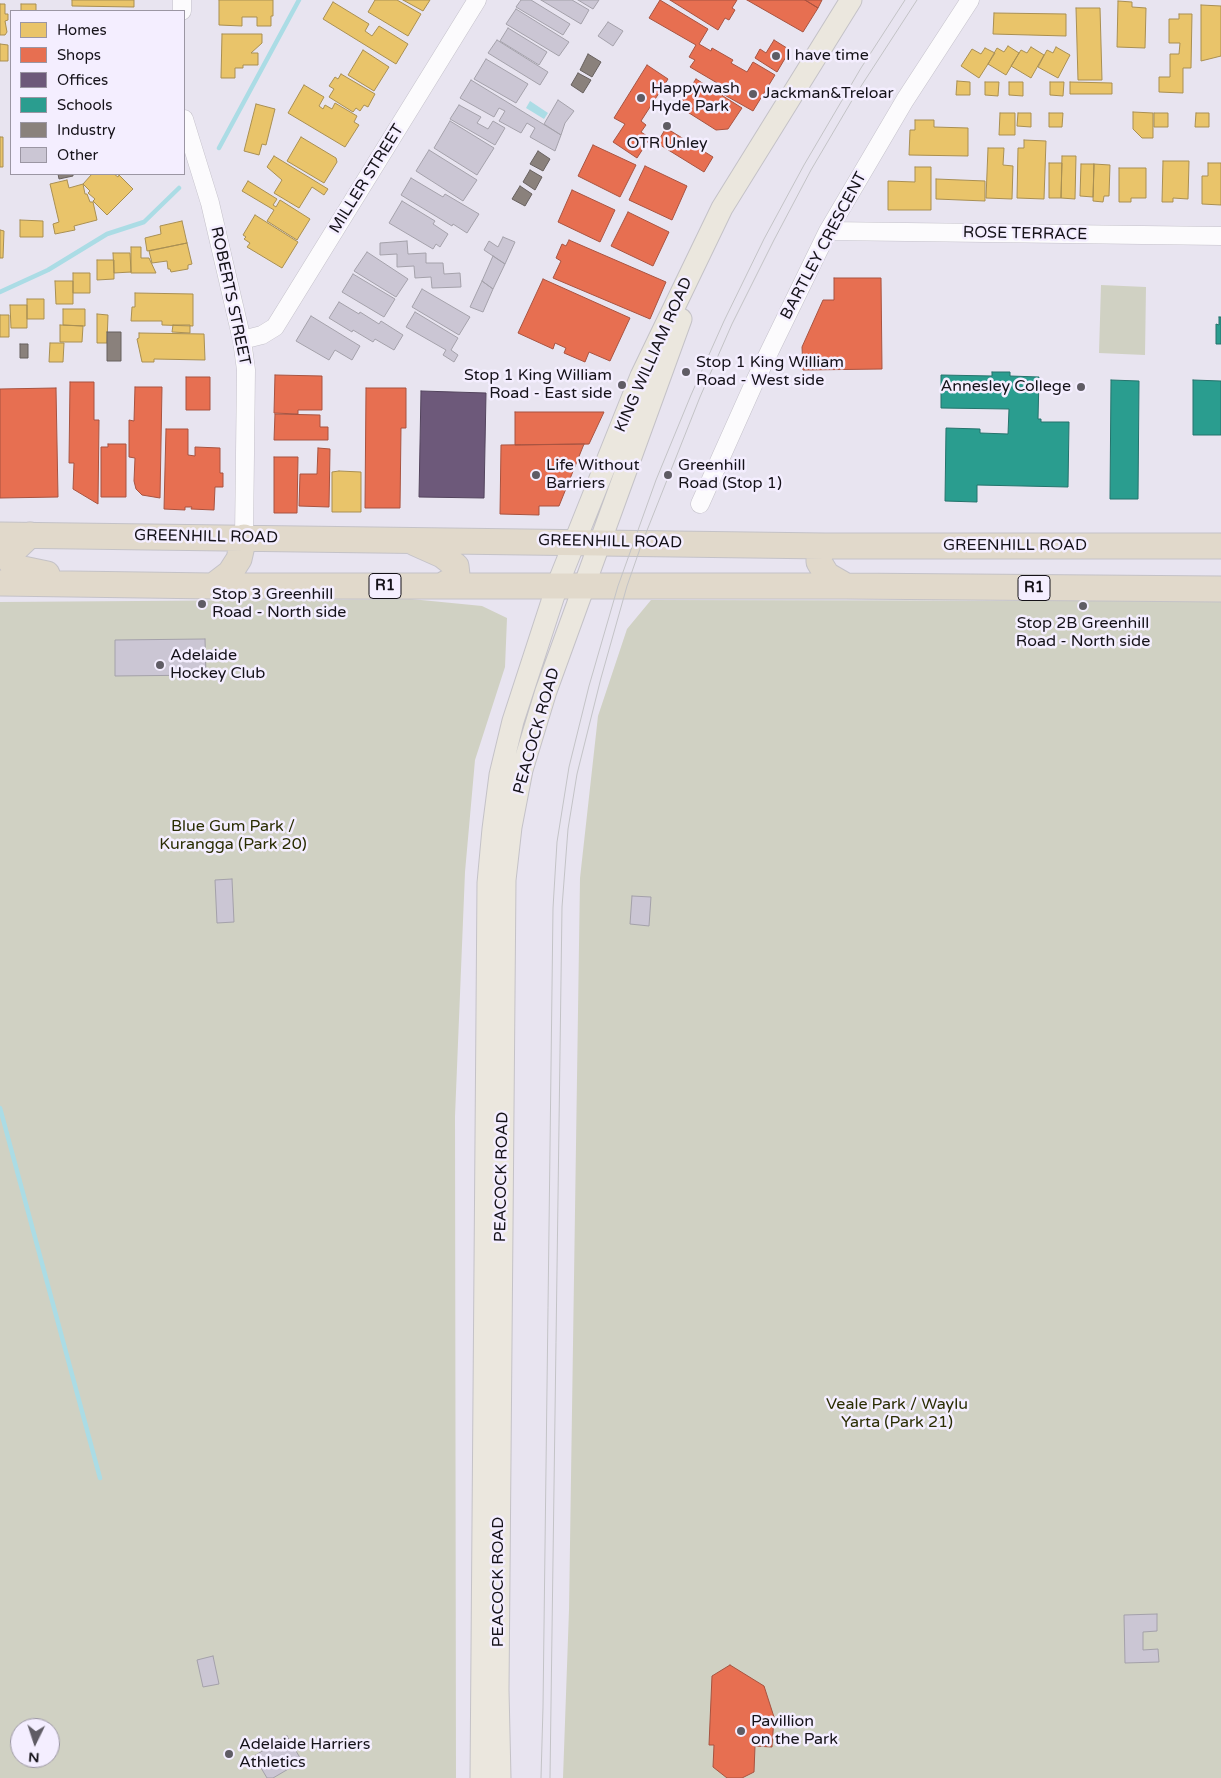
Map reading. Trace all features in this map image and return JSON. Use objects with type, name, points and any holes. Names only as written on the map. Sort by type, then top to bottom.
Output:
[{"type":"highway","name":"GREENHILL ROAD","points":[[0,535],[825,546],[1221,546]]},
{"type":"highway","points":[[30,535],[10,554],[10,561],[13,565],[23,569],[52,575],[56,584]]},
{"type":"highway","points":[[214,586],[230,573],[239,559],[244,537]]},
{"type":"highway","points":[[408,540],[442,555],[456,566],[457,575],[454,579],[441,586]]},
{"type":"highway","points":[[825,546],[819,556],[819,562],[827,574],[846,586]]},
{"type":"highway","name":"R1","points":[[0,583],[214,586],[846,586],[1221,590]]},
{"type":"main road","name":"KING WILLIAM ROAD","points":[[557,586],[641,376],[722,208],[851,0]]},
{"type":"main road","name":"KING WILLIAM ROAD","points":[[584,587],[722,208]]},
{"type":"main road","name":"PEACOCK ROAD","points":[[500,1778],[491,1501],[488,883],[492,828],[500,775],[513,721],[557,586]]},
{"type":"main road","name":"PEACOCK ROAD","points":[[481,1778],[491,1501],[505,880],[511,827],[522,770],[546,691],[584,587]]},
{"type":"street","name":"MILLER STREET","points":[[242,340],[262,335],[275,327],[477,0]]},
{"type":"street","name":"BARTLEY CRESCENT","points":[[700,504],[755,380],[828,231],[905,100],[970,0]]},
{"type":"street","name":"ROBERTS STREET","points":[[185,122],[210,202],[242,340],[246,370],[244,537]]},
{"type":"street","name":"ROSE TERRACE","points":[[828,231],[1221,236]]},
{"type":"green space","points":[[1101,285],[1146,287],[1145,355],[1099,353]]},
{"type":"green space","name":"Blue Gum Park / Kurangga (Park 20)","points":[[411,599],[482,606],[507,618],[505,667],[475,760],[465,872],[455,1116],[456,1778],[0,1778],[0,602]]},
{"type":"green space","name":"Veale Park / Waylu Yarta (Park 21)","points":[[651,600],[1221,601],[1221,1778],[563,1778],[569,1610],[580,878],[598,716],[627,629]]},
{"type":"water","points":[[530,101],[548,113],[544,119],[526,108]]},
{"type":"building: Homes","points":[[72,0],[134,0],[134,7],[72,6]]},
{"type":"building: Homes","points":[[219,0],[273,0],[271,26],[257,26],[257,17],[242,17],[242,26],[219,25]]},
{"type":"building: Homes","points":[[375,0],[397,0],[421,14],[408,36],[368,12]]},
{"type":"building: Homes","points":[[403,0],[430,0],[423,11]]},
{"type":"building: Homes","points":[[1118,1],[1132,2],[1132,7],[1146,8],[1145,48],[1117,47]]},
{"type":"building: Homes","points":[[333,2],[369,24],[365,31],[372,36],[379,26],[408,44],[396,64],[323,19]]},
{"type":"building: Homes","points":[[0,4],[5,4],[5,14],[8,14],[8,20],[5,21],[7,32],[5,35],[0,35]]},
{"type":"building: Homes","points":[[21,4],[36,4],[36,10],[21,10]]},
{"type":"building: Homes","points":[[1201,5],[1221,6],[1221,56],[1201,61]]},
{"type":"building: Homes","points":[[1076,8],[1100,8],[1102,80],[1078,80]]},
{"type":"building: Homes","points":[[994,13],[1066,14],[1066,36],[993,34]]},
{"type":"building: Homes","points":[[1179,14],[1192,14],[1191,68],[1183,68],[1183,93],[1159,92],[1159,77],[1170,77],[1170,54],[1179,54],[1180,43],[1169,43],[1169,19],[1179,19]]},
{"type":"building: Homes","points":[[222,34],[262,34],[262,43],[251,53],[258,53],[258,65],[243,65],[243,68],[235,68],[235,78],[221,78]]},
{"type":"building: Homes","points":[[0,44],[8,45],[8,61],[0,61]]},
{"type":"building: Homes","points":[[1008,46],[1019,53],[1006,75],[988,64],[997,48],[1004,52]]},
{"type":"building: Homes","points":[[1031,47],[1044,55],[1031,78],[1011,66],[1021,50],[1027,53]]},
{"type":"building: Homes","points":[[1056,47],[1070,55],[1058,78],[1038,67],[1047,50],[1053,53]]},
{"type":"building: Homes","points":[[985,48],[995,53],[979,78],[961,66],[972,49],[981,54]]},
{"type":"building: Homes","points":[[363,50],[389,67],[374,91],[348,75]]},
{"type":"building: Homes","points":[[341,74],[375,94],[368,107],[364,105],[360,111],[356,108],[353,112],[329,97],[334,89],[329,86],[335,77],[338,79]]},
{"type":"building: Homes","points":[[957,81],[970,82],[970,95],[956,95]]},
{"type":"building: Homes","points":[[985,82],[999,82],[998,96],[985,95]]},
{"type":"building: Homes","points":[[1009,82],[1023,82],[1023,96],[1009,95]]},
{"type":"building: Homes","points":[[1050,82],[1064,82],[1063,96],[1050,95]]},
{"type":"building: Homes","points":[[1070,82],[1112,83],[1112,94],[1070,94]]},
{"type":"building: Homes","points":[[304,85],[324,97],[319,106],[323,109],[325,105],[332,109],[335,103],[357,116],[354,122],[359,125],[345,147],[288,113]]},
{"type":"building: Homes","points":[[256,104],[275,109],[266,145],[262,144],[259,155],[244,151]]},
{"type":"building: Homes","points":[[1133,112],[1153,113],[1153,138],[1142,138],[1133,129]]},
{"type":"building: Homes","points":[[1000,113],[1015,113],[1015,135],[999,135]]},
{"type":"building: Homes","points":[[1018,113],[1031,113],[1031,127],[1017,126]]},
{"type":"building: Homes","points":[[1049,113],[1063,113],[1062,127],[1049,127]]},
{"type":"building: Homes","points":[[1154,113],[1168,113],[1168,127],[1154,127]]},
{"type":"building: Homes","points":[[1196,113],[1209,113],[1209,127],[1195,127]]},
{"type":"building: Homes","points":[[915,120],[934,120],[934,127],[968,128],[968,156],[909,155],[910,130],[915,130]]},
{"type":"building: Homes","points":[[0,137],[3,137],[3,167],[0,167]]},
{"type":"building: Homes","points":[[301,137],[336,158],[337,162],[324,183],[287,161]]},
{"type":"building: Homes","points":[[1024,140],[1046,141],[1044,199],[1017,198],[1018,148],[1024,148]]},
{"type":"building: Homes","points":[[988,148],[1004,148],[1003,165],[1013,166],[1012,199],[986,198]]},
{"type":"building: Homes","points":[[274,156],[328,189],[324,195],[312,187],[299,208],[274,193],[282,180],[267,167]]},
{"type":"building: Homes","points":[[1062,156],[1076,156],[1075,199],[1061,198]]},
{"type":"building: Homes","points":[[1163,161],[1189,161],[1188,199],[1173,198],[1173,202],[1162,202]]},
{"type":"building: Homes","points":[[1049,163],[1062,163],[1061,198],[1049,198]]},
{"type":"building: Homes","points":[[1208,163],[1221,163],[1221,205],[1202,204],[1202,176],[1208,176]]},
{"type":"building: Homes","points":[[1081,164],[1094,164],[1093,197],[1080,196]]},
{"type":"building: Homes","points":[[1094,164],[1110,165],[1109,196],[1104,196],[1103,202],[1093,201]]},
{"type":"building: Homes","points":[[915,167],[931,167],[931,210],[888,210],[888,181],[915,182]]},
{"type":"building: Homes","points":[[1119,168],[1146,168],[1146,198],[1131,198],[1131,202],[1119,202]]},
{"type":"building: Homes","points":[[91,175],[115,175],[118,177],[119,175],[133,189],[107,215],[93,201],[95,199],[88,193],[90,191],[83,184]]},
{"type":"building: Homes","points":[[936,179],[985,181],[985,201],[936,199]]},
{"type":"building: Homes","points":[[67,180],[69,188],[83,184],[85,194],[87,194],[90,202],[93,202],[97,220],[74,226],[75,230],[55,234],[53,224],[59,222],[50,184]]},
{"type":"building: Homes","points":[[248,181],[277,199],[273,205],[276,207],[280,200],[310,219],[297,240],[267,221],[274,210],[242,191]]},
{"type":"building: Homes","points":[[255,215],[298,242],[282,268],[247,247],[250,243],[244,239],[246,237],[243,235]]},
{"type":"building: Homes","points":[[20,220],[43,221],[43,237],[20,237]]},
{"type":"building: Homes","points":[[182,221],[187,243],[147,251],[145,238],[161,234],[160,226]]},
{"type":"building: Homes","points":[[0,230],[4,231],[3,258],[0,258]]},
{"type":"building: Homes","points":[[187,243],[192,264],[188,265],[188,269],[171,272],[168,269],[167,261],[152,263],[149,251]]},
{"type":"building: Homes","points":[[131,247],[141,247],[141,258],[149,258],[156,273],[131,273]]},
{"type":"building: Homes","points":[[113,253],[130,253],[131,272],[114,273]]},
{"type":"building: Homes","points":[[97,260],[114,260],[114,279],[97,280]]},
{"type":"building: Homes","points":[[73,273],[90,273],[90,293],[73,293]]},
{"type":"building: Homes","points":[[55,281],[73,281],[73,304],[56,304]]},
{"type":"building: Homes","points":[[135,293],[193,294],[193,326],[162,325],[162,321],[131,321],[132,307],[135,307]]},
{"type":"building: Homes","points":[[27,299],[44,299],[44,319],[27,319]]},
{"type":"building: Homes","points":[[10,305],[27,305],[27,328],[11,328]]},
{"type":"building: Homes","points":[[63,309],[85,309],[85,326],[63,325]]},
{"type":"building: Homes","points":[[97,314],[108,315],[107,343],[97,343]]},
{"type":"building: Homes","points":[[0,315],[9,315],[9,337],[0,337]]},
{"type":"building: Homes","points":[[60,325],[83,326],[82,342],[60,342]]},
{"type":"building: Homes","points":[[173,325],[190,325],[190,333],[172,332]]},
{"type":"building: Homes","points":[[139,333],[204,334],[205,360],[154,359],[154,362],[142,362],[137,339],[139,338]]},
{"type":"building: Homes","points":[[50,343],[64,343],[63,362],[49,362]]},
{"type":"building: Homes","points":[[332,472],[361,472],[361,512],[332,512]]},
{"type":"building: Shops","points":[[660,0],[708,29],[699,44],[711,51],[712,48],[733,60],[731,63],[747,72],[753,62],[775,75],[753,111],[721,93],[724,87],[690,67],[695,60],[689,57],[696,45],[649,18]]},
{"type":"building: Shops","points":[[670,0],[737,0],[732,8],[735,10],[729,20],[725,18],[718,30]]},
{"type":"building: Shops","points":[[747,0],[805,0],[818,8],[803,32]]},
{"type":"building: Shops","points":[[805,0],[822,0],[818,8]]},
{"type":"building: Shops","points":[[774,40],[790,50],[777,72],[755,58],[760,49],[766,53]]},
{"type":"building: Shops","name":"Happywash Hyde Park","points":[[647,65],[668,79],[641,121],[646,125],[641,132],[650,138],[637,158],[613,142],[625,124],[614,118]]},
{"type":"building: Shops","points":[[696,79],[742,108],[728,129],[716,130],[678,106]]},
{"type":"building: Shops","points":[[666,128],[713,157],[704,172],[657,143]]},
{"type":"building: Shops","points":[[593,145],[636,165],[620,197],[578,176]]},
{"type":"building: Shops","points":[[645,166],[687,186],[672,220],[629,200]]},
{"type":"building: Shops","points":[[572,190],[615,210],[600,242],[558,222]]},
{"type":"building: Shops","points":[[628,212],[669,232],[653,266],[611,246]]},
{"type":"building: Shops","points":[[569,240],[666,282],[650,319],[553,278],[561,261],[556,258],[562,244],[566,246]]},
{"type":"building: Shops","points":[[834,278],[881,278],[882,369],[803,370],[802,347],[823,300],[834,300]]},
{"type":"building: Shops","points":[[543,279],[630,318],[610,361],[589,352],[585,362],[564,353],[566,348],[555,343],[553,349],[518,333]]},
{"type":"building: Shops","points":[[275,375],[322,376],[322,410],[298,410],[298,414],[274,413]]},
{"type":"building: Shops","points":[[186,377],[210,377],[210,410],[186,410]]},
{"type":"building: Shops","points":[[70,382],[94,382],[94,420],[99,420],[98,504],[73,489],[74,463],[69,463]]},
{"type":"building: Shops","points":[[135,387],[162,387],[160,498],[142,495],[136,489],[134,481],[135,458],[129,457],[129,420],[134,421]]},
{"type":"building: Shops","points":[[56,388],[58,497],[0,498],[0,389]]},
{"type":"building: Shops","points":[[366,388],[406,388],[406,428],[401,428],[400,508],[365,508]]},
{"type":"building: Shops","points":[[515,412],[604,412],[589,444],[515,445]]},
{"type":"building: Shops","points":[[275,414],[320,415],[320,427],[328,427],[328,440],[274,440]]},
{"type":"building: Shops","points":[[166,429],[188,429],[188,455],[195,456],[195,447],[220,448],[220,473],[223,473],[223,487],[215,487],[214,510],[191,509],[192,507],[185,507],[185,510],[164,509]]},
{"type":"building: Shops","points":[[108,444],[126,444],[126,497],[101,497],[101,447],[108,447]]},
{"type":"building: Shops","name":"Life Without Barriers","points":[[584,444],[559,506],[539,506],[539,515],[500,514],[501,445]]},
{"type":"building: Shops","points":[[318,448],[330,449],[329,507],[299,506],[300,474],[317,474]]},
{"type":"building: Shops","points":[[274,457],[298,457],[297,513],[274,513]]},
{"type":"building: Shops","name":"Pavillion on the Park","points":[[730,1665],[764,1686],[774,1717],[772,1747],[755,1746],[754,1772],[742,1778],[727,1778],[713,1767],[714,1745],[709,1745],[712,1676]]},
{"type":"building: Offices","points":[[421,391],[486,393],[484,498],[419,497]]},
{"type":"building: Schools","points":[[1219,317],[1221,317],[1221,344],[1216,344],[1216,324],[1219,325]]},
{"type":"building: Schools","points":[[992,372],[1010,372],[1010,376],[1039,377],[1038,419],[1041,419],[1041,422],[1069,422],[1068,487],[977,485],[977,502],[945,501],[946,428],[980,429],[980,433],[1008,434],[1009,409],[941,408],[941,375],[992,376]]},
{"type":"building: Schools","points":[[1111,380],[1139,381],[1138,499],[1110,499]]},
{"type":"building: Schools","points":[[1193,380],[1221,381],[1221,435],[1193,435]]},
{"type":"building: Industry","points":[[588,54],[601,62],[592,77],[580,70]]},
{"type":"building: Industry","points":[[578,73],[591,80],[583,93],[571,85]]},
{"type":"building: Industry","points":[[538,151],[550,159],[543,171],[530,164]]},
{"type":"building: Industry","points":[[530,170],[542,177],[535,190],[523,182]]},
{"type":"building: Industry","points":[[58,175],[73,175],[73,176],[59,179]]},
{"type":"building: Industry","points":[[520,186],[532,194],[525,206],[512,199]]},
{"type":"building: Industry","points":[[107,332],[121,332],[121,361],[107,361]]},
{"type":"building: Industry","points":[[20,344],[28,344],[28,358],[20,358]]},
{"type":"building: Other","points":[[521,0],[531,0],[570,24],[563,35],[516,7]]},
{"type":"building: Other","points":[[541,0],[572,0],[589,10],[581,24]]},
{"type":"building: Other","points":[[578,0],[599,0],[593,9]]},
{"type":"building: Other","points":[[516,9],[569,42],[559,56],[506,24]]},
{"type":"building: Other","points":[[608,22],[623,31],[613,46],[598,36]]},
{"type":"building: Other","points":[[508,28],[547,52],[539,65],[500,41]]},
{"type":"building: Other","points":[[497,40],[548,72],[540,85],[488,53]]},
{"type":"building: Other","points":[[486,59],[528,84],[516,103],[474,79]]},
{"type":"building: Other","points":[[471,80],[561,135],[555,151],[530,137],[535,128],[527,123],[521,133],[499,121],[505,111],[499,108],[494,117],[460,98]]},
{"type":"building: Other","points":[[558,100],[574,111],[565,123],[561,135],[544,124]]},
{"type":"building: Other","points":[[459,105],[481,117],[477,123],[488,129],[493,121],[505,128],[495,145],[450,119]]},
{"type":"building: Other","points":[[450,121],[494,148],[477,175],[434,148]]},
{"type":"building: Other","points":[[429,150],[477,180],[463,201],[416,171]]},
{"type":"building: Other","points":[[411,178],[443,197],[445,194],[479,214],[467,233],[401,195]]},
{"type":"building: Other","points":[[402,201],[435,221],[433,224],[448,234],[440,247],[436,244],[433,249],[389,223]]},
{"type":"building: Other","points":[[503,237],[515,242],[505,264],[484,250],[489,241],[498,247]]},
{"type":"building: Other","points":[[407,241],[408,254],[426,253],[426,263],[443,263],[444,274],[460,273],[461,287],[432,288],[431,277],[415,278],[414,266],[397,267],[397,254],[380,255],[380,243]]},
{"type":"building: Other","points":[[367,252],[408,279],[396,297],[354,271]]},
{"type":"building: Other","points":[[493,256],[505,264],[493,289],[482,281]]},
{"type":"building: Other","points":[[353,274],[395,299],[384,317],[342,292]]},
{"type":"building: Other","points":[[482,281],[493,289],[483,312],[470,307]]},
{"type":"building: Other","points":[[422,289],[470,317],[459,335],[412,307]]},
{"type":"building: Other","points":[[339,302],[379,324],[381,321],[403,335],[394,350],[375,339],[373,342],[353,330],[352,332],[329,318]]},
{"type":"building: Other","points":[[415,312],[458,338],[451,350],[458,355],[454,362],[443,355],[446,350],[406,327]]},
{"type":"building: Other","points":[[311,316],[360,346],[352,360],[335,350],[329,360],[296,341]]},
{"type":"building: Other","name":"Adelaide Hockey Club","points":[[205,639],[206,675],[115,676],[115,640]]},
{"type":"building: Other","points":[[232,879],[234,922],[217,923],[215,880]]},
{"type":"building: Other","points":[[632,896],[651,897],[649,926],[630,924]]},
{"type":"building: Other","points":[[1157,1614],[1157,1631],[1143,1632],[1143,1650],[1158,1649],[1159,1662],[1125,1663],[1124,1615]]},
{"type":"building: Other","points":[[213,1656],[219,1684],[203,1687],[197,1660]]},
{"type":"building: Other","points":[[287,1736],[302,1761],[273,1778],[267,1778],[254,1756]]},
{"type":"waterway","points":[[219,148],[299,0]]},
{"type":"waterway","points":[[0,292],[48,270],[107,234],[144,222],[179,188]]},
{"type":"waterway","points":[[0,1108],[100,1478]]},
{"type":"tram line","points":[[541,1778],[553,908],[557,842],[569,767],[589,686],[618,586],[656,480],[691,395],[764,239],[804,165],[861,68],[905,0]]},
{"type":"tram line","points":[[550,1778],[562,907],[568,829],[577,774],[627,586],[642,543],[700,397],[732,324],[811,170],[854,97],[917,0]]},
{"type":"place","name":"I have time","points":[[776,56]]},
{"type":"place","name":"Jackman&Treloar","points":[[753,94]]},
{"type":"place","name":"Happywash Hyde Park","points":[[641,98]]},
{"type":"place","name":"OTR Unley","points":[[667,126]]},
{"type":"place","name":"Stop 1 King William Road - West side","points":[[686,372]]},
{"type":"place","name":"Stop 1 King William Road - East side","points":[[622,385]]},
{"type":"place","name":"Annesley College","points":[[1081,387]]},
{"type":"place","name":"Life Without Barriers","points":[[536,475]]},
{"type":"place","name":"Greenhill Road (Stop 1)","points":[[668,475]]},
{"type":"place","name":"Stop 3 Greenhill Road - North side","points":[[202,604]]},
{"type":"place","name":"Stop 2B Greenhill Road - North side","points":[[1083,606]]},
{"type":"place","name":"Adelaide Hockey Club","points":[[160,665]]},
{"type":"place","name":"Pavillion on the Park","points":[[741,1731]]},
{"type":"place","name":"Adelaide Harriers Athletics","points":[[229,1754]]}]
